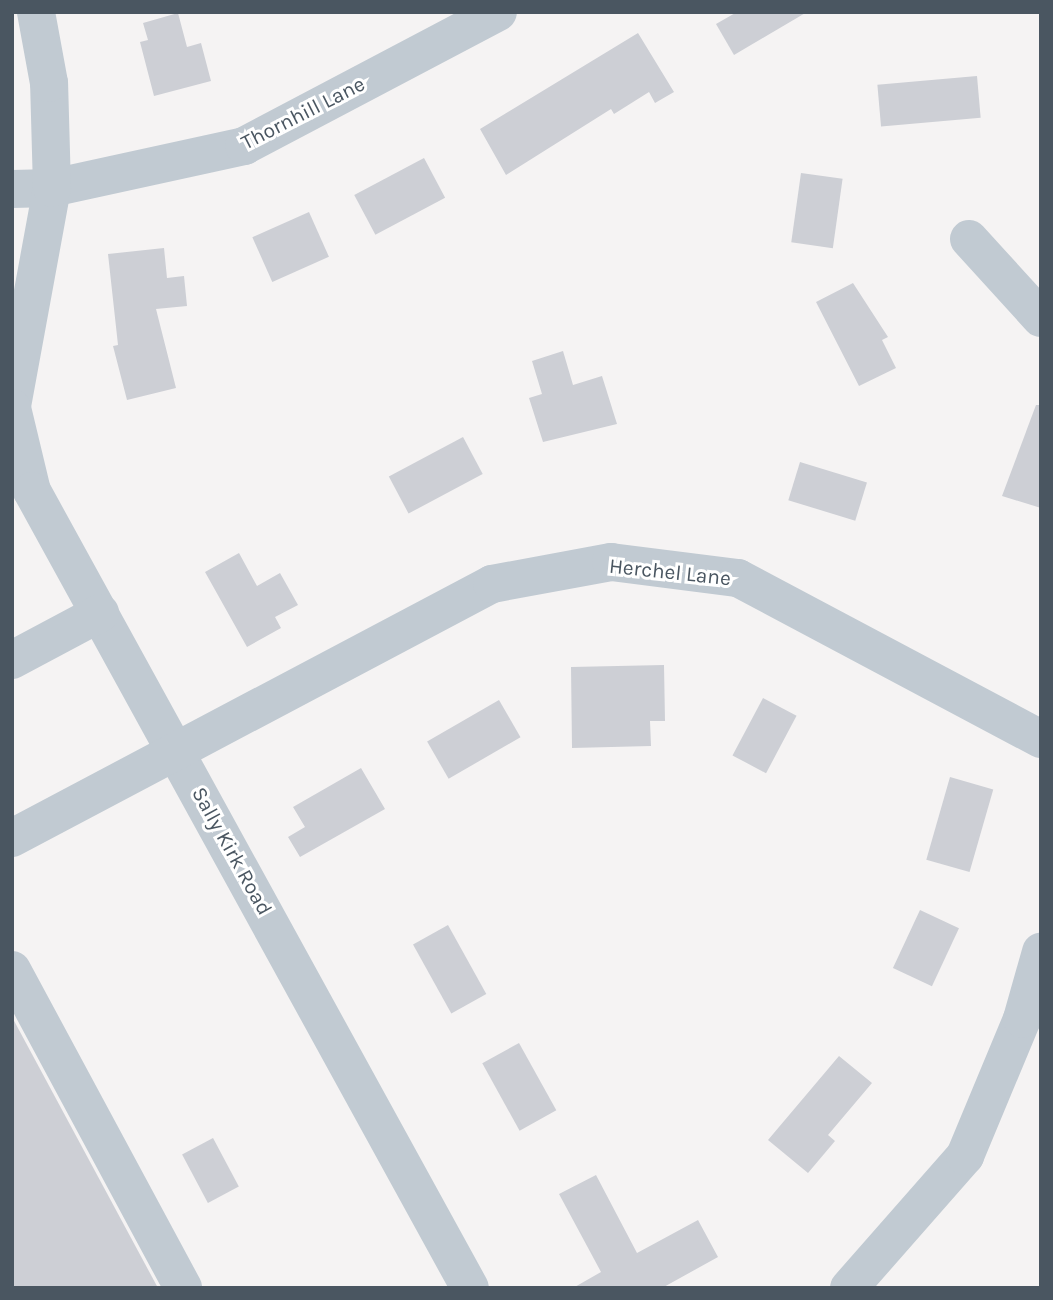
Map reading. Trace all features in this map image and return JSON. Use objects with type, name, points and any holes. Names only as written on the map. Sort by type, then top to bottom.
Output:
[{"type":"street","name":"Sally Kirk Road","points":[[36,12],[49,83],[52,188],[12,407],[33,491],[178,753],[463,1286]]},
{"type":"street","name":"Thornhill Lane","points":[[12,189],[52,188],[244,146],[498,12]]},
{"type":"street","points":[[969,239],[1041,318]]},
{"type":"street","name":"Herchel Lane","points":[[12,838],[178,753],[492,584],[611,562],[738,578],[1041,739]]},
{"type":"street","points":[[12,660],[100,612]]},
{"type":"street","points":[[849,1288],[965,1156],[1023,1019],[1041,952]]},
{"type":"street","points":[[12,970],[183,1288]]},
{"type":"building","points":[[737,12],[807,12],[734,55],[716,24]]},
{"type":"building","points":[[178,13],[187,47],[201,43],[211,81],[154,96],[140,42],[148,40],[143,23]]},
{"type":"building","points":[[638,33],[674,92],[655,103],[649,92],[614,114],[611,109],[506,175],[480,129]]},
{"type":"building","points":[[977,76],[981,118],[881,127],[877,85]]},
{"type":"building","points":[[424,158],[445,198],[375,235],[354,195]]},
{"type":"building","points":[[801,173],[843,179],[833,248],[791,242]]},
{"type":"building","points":[[309,212],[329,257],[272,282],[252,237]]},
{"type":"building","points":[[164,248],[167,278],[184,276],[187,306],[156,309],[176,388],[127,400],[113,346],[118,345],[108,254]]},
{"type":"building","points":[[853,283],[888,337],[882,340],[896,368],[859,386],[816,302]]},
{"type":"building","points":[[563,351],[573,385],[602,376],[617,424],[543,442],[529,398],[542,394],[532,361]]},
{"type":"building","points":[[1036,405],[1041,405],[1041,508],[1002,496]]},
{"type":"building","points":[[463,437],[483,474],[409,514],[389,476]]},
{"type":"building","points":[[800,462],[867,482],[855,521],[788,500]]},
{"type":"building","points":[[239,553],[257,586],[280,573],[298,605],[275,617],[281,628],[247,647],[205,572]]},
{"type":"building","points":[[664,665],[665,721],[650,721],[651,746],[572,748],[571,667]]},
{"type":"building","points":[[763,698],[797,716],[766,773],[732,755]]},
{"type":"building","points":[[499,700],[520,737],[449,779],[427,742]]},
{"type":"building","points":[[361,768],[385,809],[300,857],[288,837],[305,827],[293,807]]},
{"type":"building","points":[[950,777],[993,789],[970,872],[926,860]]},
{"type":"building","points":[[920,910],[959,928],[932,986],[893,968]]},
{"type":"building","points":[[448,925],[486,994],[451,1013],[413,944]]},
{"type":"building","points":[[12,1017],[158,1288],[12,1288]]},
{"type":"building","points":[[519,1043],[556,1110],[520,1131],[482,1063]]},
{"type":"building","points":[[839,1056],[872,1083],[828,1135],[835,1141],[808,1173],[768,1140]]},
{"type":"building","points":[[213,1138],[239,1187],[208,1203],[182,1154]]},
{"type":"building","points":[[596,1175],[637,1253],[698,1220],[718,1257],[662,1288],[573,1288],[601,1272],[559,1194]]}]
